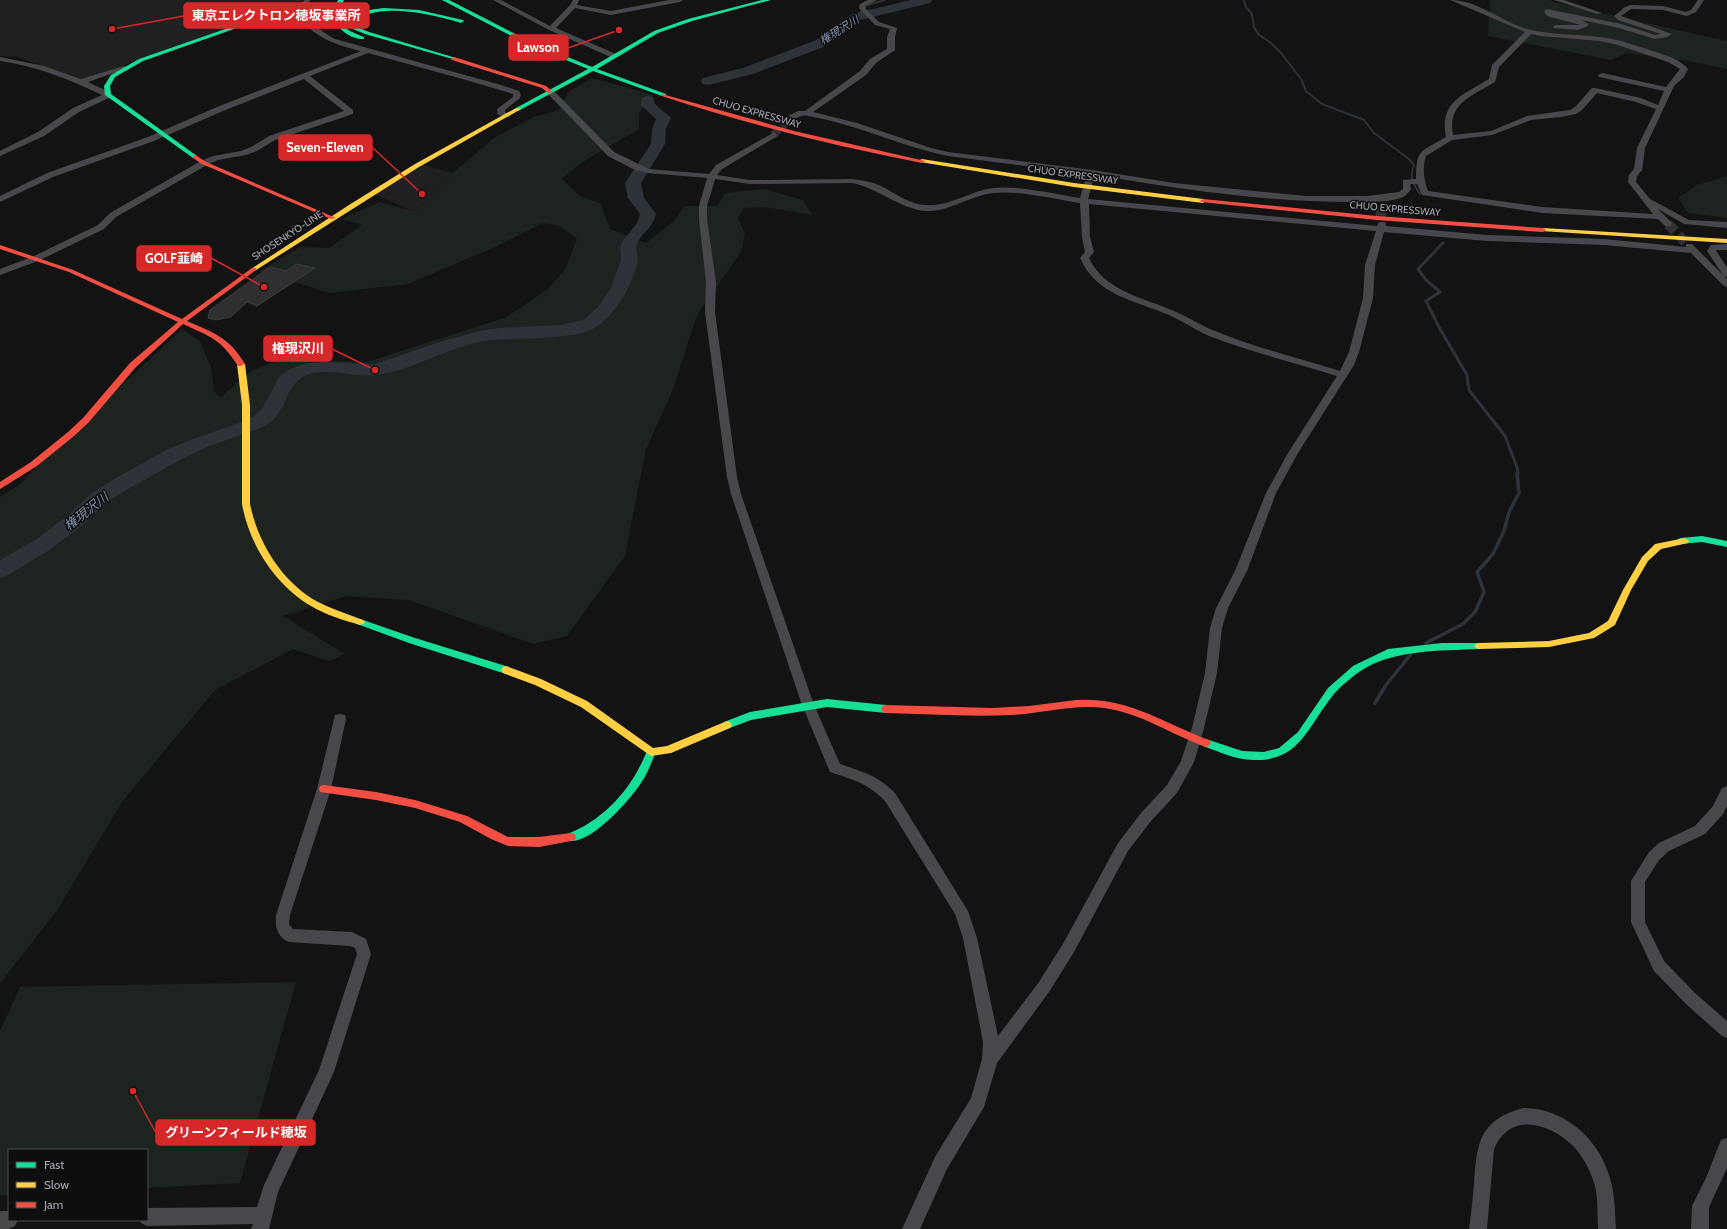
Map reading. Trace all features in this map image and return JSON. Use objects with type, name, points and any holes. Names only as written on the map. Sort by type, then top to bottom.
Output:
[{"type":"main road","points":[[341,0],[334,7],[333,15],[336,22],[345,32],[375,43],[534,92],[550,92]]},
{"type":"main road","points":[[349,0],[343,7],[340,14],[343,23],[350,30],[367,37],[474,64]]},
{"type":"main road","name":"CHUO EXPRESSWAY","points":[[445,0],[507,33],[612,77],[712,110],[842,146],[908,160],[1048,182],[1216,203],[1493,227],[1727,241]]},
{"type":"main road","name":"CHUO EXPRESSWAY","points":[[460,0],[517,30],[661,88],[798,128],[854,141],[988,166],[1191,194],[1299,204],[1524,222],[1727,233]]},
{"type":"main road","name":"SHOSENKYO-LINE","points":[[0,486],[34,464],[71,434],[86,420],[133,365],[183,321],[238,280],[333,218],[421,164],[506,115],[581,76],[656,32],[671,26],[768,0]]},
{"type":"main road","points":[[306,1],[141,60],[124,68],[113,76],[107,86],[108,95],[204,163],[333,218]]},
{"type":"main road","points":[[467,24],[422,5],[397,2],[383,3],[360,10],[353,17],[352,24],[356,28],[367,33],[474,64],[544,87],[550,92]]},
{"type":"main road","points":[[326,25],[342,36],[464,70]]},
{"type":"main road","points":[[501,39],[555,60],[612,77]]},
{"type":"main road","points":[[553,43],[570,52]]},
{"type":"main road","points":[[0,247],[71,271],[183,321],[218,338],[234,352],[240,361],[243,373],[246,422],[246,504],[253,532],[268,557],[282,576],[300,594],[338,614],[412,641],[491,664],[538,682],[584,704],[651,752],[668,750],[708,732],[750,716],[808,705],[827,703],[873,709],[965,711],[1028,710],[1086,703],[1105,704],[1128,709],[1194,738],[1242,755],[1264,756],[1282,751],[1301,735],[1330,691],[1356,669],[1388,653],[1442,647],[1549,644],[1592,636],[1612,623],[1627,590],[1645,559],[1658,546],[1683,541],[1702,540],[1727,544]]},
{"type":"main road","points":[[324,789],[378,796],[428,808],[463,820],[496,837],[515,842],[546,841],[568,838],[581,834],[598,823],[614,807],[643,771],[651,752]]},
{"type":"street","points":[[496,0],[551,29],[581,41],[611,58]]},
{"type":"street","points":[[551,29],[574,3],[611,13],[680,0]]},
{"type":"street","points":[[807,113],[863,73],[872,61],[891,50],[891,37],[894,28],[876,24],[862,8],[866,2],[874,0]]},
{"type":"street","points":[[1452,0],[1478,9],[1519,28],[1530,31],[1614,42],[1671,60],[1684,69],[1681,75],[1670,85],[1641,148],[1638,170],[1633,175],[1632,182],[1660,217],[1668,224]]},
{"type":"street","points":[[1519,28],[1578,28],[1586,25],[1581,22],[1552,16],[1547,12],[1551,10],[1616,25],[1655,37],[1665,36],[1668,34],[1620,18],[1557,0]]},
{"type":"street","points":[[1620,18],[1617,16],[1626,11],[1625,9],[1630,7],[1663,8],[1687,14],[1694,11],[1702,0]]},
{"type":"street","points":[[306,1],[311,25],[319,33],[340,42],[516,93],[516,98],[501,110],[501,113],[506,115]]},
{"type":"street","points":[[1450,138],[1448,121],[1451,112],[1458,102],[1492,80],[1495,67],[1530,31]]},
{"type":"street","points":[[0,199],[50,175],[161,134],[369,50]]},
{"type":"street","points":[[0,59],[14,60],[44,68],[81,82],[108,95]]},
{"type":"street","points":[[81,82],[124,68]]},
{"type":"street","points":[[1595,68],[1602,75],[1668,90]]},
{"type":"street","points":[[1602,75],[1602,82],[1579,108],[1573,112],[1561,115],[1530,118],[1492,133],[1450,138],[1422,155],[1420,161],[1420,181],[1425,193],[1457,196],[1524,208],[1602,215],[1660,217]]},
{"type":"street","points":[[0,272],[35,259],[101,227],[112,215],[204,163],[216,158],[243,153],[272,138],[350,112],[305,76]]},
{"type":"street","points":[[1595,90],[1623,98],[1638,100],[1660,108]]},
{"type":"street","points":[[550,92],[610,154],[638,168],[648,170],[750,182],[852,181],[878,188],[912,205],[924,208],[947,206],[977,193],[994,190],[1016,190],[1084,200],[1203,213],[1382,226],[1420,233],[1487,238],[1604,242],[1690,248],[1727,284]]},
{"type":"street","points":[[0,154],[41,134],[76,110],[108,95]]},
{"type":"street","points":[[793,117],[801,113],[807,113],[854,125],[929,150],[948,154],[1091,173],[1174,186],[1306,199],[1380,201],[1402,194],[1407,189],[1406,182],[1420,181]]},
{"type":"street","points":[[773,135],[726,162],[710,177],[703,206],[702,219],[711,282],[710,312],[732,477],[736,494],[808,705],[836,768],[862,777],[878,785],[890,797],[961,911],[970,938],[989,1026],[990,1059],[978,1101],[942,1163],[911,1229]]},
{"type":"street","points":[[1091,173],[1084,200],[1086,237],[1090,252],[1084,258],[1086,265],[1092,274],[1099,280],[1139,301],[1172,313],[1213,334],[1344,375]]},
{"type":"street","points":[[1646,199],[1687,222],[1727,225]]},
{"type":"street","points":[[990,1059],[1044,987],[1069,947],[1123,847],[1172,789],[1187,762],[1210,672],[1216,628],[1222,608],[1241,571],[1271,493],[1293,453],[1344,375],[1354,352],[1368,298],[1370,265],[1382,226]]},
{"type":"street","points":[[1727,247],[1714,248],[1712,251],[1727,274]]},
{"type":"street","points":[[148,1217],[261,1222],[270,1191],[326,1072],[364,954],[361,944],[352,939],[289,934],[282,926],[283,915],[324,789],[340,719]]},
{"type":"street","points":[[1727,792],[1718,810],[1700,830],[1664,847],[1654,856],[1638,880],[1638,922],[1659,966],[1691,999],[1727,1031]]},
{"type":"street","points":[[1478,1229],[1483,1157],[1491,1137],[1504,1124],[1520,1116],[1541,1117],[1562,1126],[1580,1141],[1592,1159],[1602,1182],[1607,1229]]},
{"type":"street","points":[[1700,1229],[1701,1206],[1713,1183],[1727,1146]]},
{"type":"shaded area","points":[[0,0],[302,0],[301,2],[138,59],[121,67],[83,79],[17,57],[0,56]]},
{"type":"shaded area","points":[[1490,0],[1550,0],[1553,2],[1727,41],[1727,69],[1693,62],[1627,53],[1611,60],[1488,36]]},
{"type":"shaded area","points":[[592,78],[654,95],[639,113],[639,129],[589,158],[562,179],[580,196],[600,203],[610,229],[646,243],[675,220],[684,206],[717,206],[725,193],[764,189],[803,200],[812,215],[765,207],[744,208],[738,218],[745,234],[741,252],[697,315],[672,392],[646,449],[625,556],[567,636],[533,644],[409,600],[346,596],[283,616],[345,654],[329,661],[293,649],[215,690],[122,802],[56,912],[0,983],[0,497],[20,484],[58,445],[182,329],[200,341],[211,367],[214,391],[220,398],[251,371],[275,362],[319,360],[367,362],[507,317],[549,288],[566,268],[577,239],[560,226],[543,223],[495,247],[408,284],[330,293],[260,271],[300,247],[329,248],[362,225],[341,219],[380,202],[413,211],[430,199],[453,173],[492,139],[534,117],[559,110],[568,92]]},
{"type":"shaded area","points":[[421,164],[453,173],[430,199],[413,211],[372,193]]},
{"type":"shaded area","points":[[1727,176],[1727,218],[1688,213],[1678,198],[1697,185]]},
{"type":"shaded area","points":[[296,982],[240,1183],[148,1188],[148,1149],[8,1149],[8,1195],[0,1196],[0,1031],[20,987]]},
{"type":"building","points":[[297,264],[315,268],[257,306],[247,302],[231,317],[216,320],[208,318],[210,310],[270,267],[286,271]]},
{"type":"waterway","points":[[856,17],[867,5],[885,0]]},
{"type":"waterway","name":"権現沢川","points":[[708,81],[748,71],[821,43],[856,17],[926,0]]},
{"type":"waterway","points":[[1244,0],[1246,7],[1252,14],[1254,27],[1258,34],[1271,43],[1281,53],[1301,79],[1306,91],[1322,104],[1364,120],[1374,133],[1409,159],[1414,165],[1412,180],[1420,194]]},
{"type":"waterway","name":"権現沢川","points":[[0,570],[44,544],[75,520],[100,497],[123,483],[173,455],[200,443],[254,424],[268,414],[272,409],[282,387],[288,379],[296,373],[308,369],[325,367],[358,370],[381,369],[393,366],[430,351],[469,339],[500,333],[572,329],[589,324],[603,312],[615,296],[627,270],[629,259],[628,246],[632,238],[645,224],[647,219],[648,214],[636,198],[633,183],[658,144],[659,129],[664,118],[648,105],[648,100]]},
{"type":"waterway","points":[[1443,243],[1418,269],[1426,280],[1440,292],[1426,301],[1440,329],[1467,375],[1469,390],[1505,436],[1517,467],[1518,474]]},
{"type":"waterway","points":[[1426,643],[1463,624],[1475,612],[1484,592],[1477,572],[1493,554],[1504,531],[1509,512],[1519,493],[1517,473]]},
{"type":"waterway","points":[[1375,703],[1386,685],[1411,654]]},
{"type":"tunnel","points":[[773,135],[793,117]]},
{"type":"tunnel","points":[[1380,209],[1382,224]]},
{"type":"tunnel","points":[[1668,224],[1687,244]]},
{"type":"traffic: fast","points":[[341,0],[336,8],[335,20],[342,28],[362,38]]},
{"type":"traffic: fast","points":[[445,0],[529,43],[616,79],[664,95]]},
{"type":"traffic: fast","points":[[518,109],[581,76],[656,32],[690,20],[768,0]]},
{"type":"traffic: fast","points":[[195,157],[108,95],[107,86],[113,76],[141,60],[305,3]]},
{"type":"traffic: fast","points":[[454,59],[367,33],[355,28],[352,23],[358,16],[369,12],[384,10],[401,10],[436,14],[461,21]]},
{"type":"traffic: fast","points":[[1680,541],[1702,539],[1727,544]]},
{"type":"traffic: fast","points":[[360,622],[412,641],[506,670]]},
{"type":"traffic: fast","points":[[1206,743],[1242,755],[1264,756],[1282,751],[1301,735],[1331,691],[1356,669],[1388,653],[1442,647],[1479,646]]},
{"type":"traffic: fast","points":[[727,725],[750,716],[827,703],[886,709]]},
{"type":"traffic: fast","points":[[571,837],[592,827],[613,810],[638,779],[651,752]]},
{"type":"traffic: slow","points":[[254,269],[351,206],[450,146],[518,109]]},
{"type":"traffic: slow","points":[[922,161],[1074,185],[1203,201]]},
{"type":"traffic: slow","points":[[1543,230],[1727,241]]},
{"type":"traffic: slow","points":[[241,364],[244,377],[246,405],[246,504],[252,529],[265,554],[281,576],[300,594],[321,607],[360,622]]},
{"type":"traffic: slow","points":[[1479,646],[1549,644],[1591,636],[1612,623],[1627,590],[1645,559],[1658,546],[1685,541]]},
{"type":"traffic: slow","points":[[506,670],[538,682],[584,704],[651,752],[668,750],[727,725]]},
{"type":"traffic: jam","points":[[454,59],[544,87],[550,92]]},
{"type":"traffic: jam","points":[[664,95],[728,115],[792,132],[857,148],[922,161]]},
{"type":"traffic: jam","points":[[195,157],[204,163],[333,218]]},
{"type":"traffic: jam","points":[[1203,201],[1377,218],[1543,230]]},
{"type":"traffic: jam","points":[[0,247],[71,271],[219,338],[234,352],[241,364]]},
{"type":"traffic: jam","points":[[0,486],[34,464],[71,434],[86,420],[133,365],[183,321],[254,269]]},
{"type":"traffic: jam","points":[[886,709],[993,712],[1095,703],[1117,706],[1130,710],[1206,743]]},
{"type":"traffic: jam","points":[[324,789],[376,796],[415,804],[463,819],[495,836],[508,841],[539,842],[571,837]]},
{"type":"place","name":"東京エレクトロン穂坂事業所","points":[[112,29]]},
{"type":"place","name":"Lawson","points":[[619,30]]},
{"type":"place","name":"Seven-Eleven","points":[[422,194]]},
{"type":"place","name":"GOLF韮崎","points":[[264,287]]},
{"type":"place","name":"権現沢川","points":[[375,370]]},
{"type":"place","name":"グリーンフィールド穂坂","points":[[133,1091]]}]
